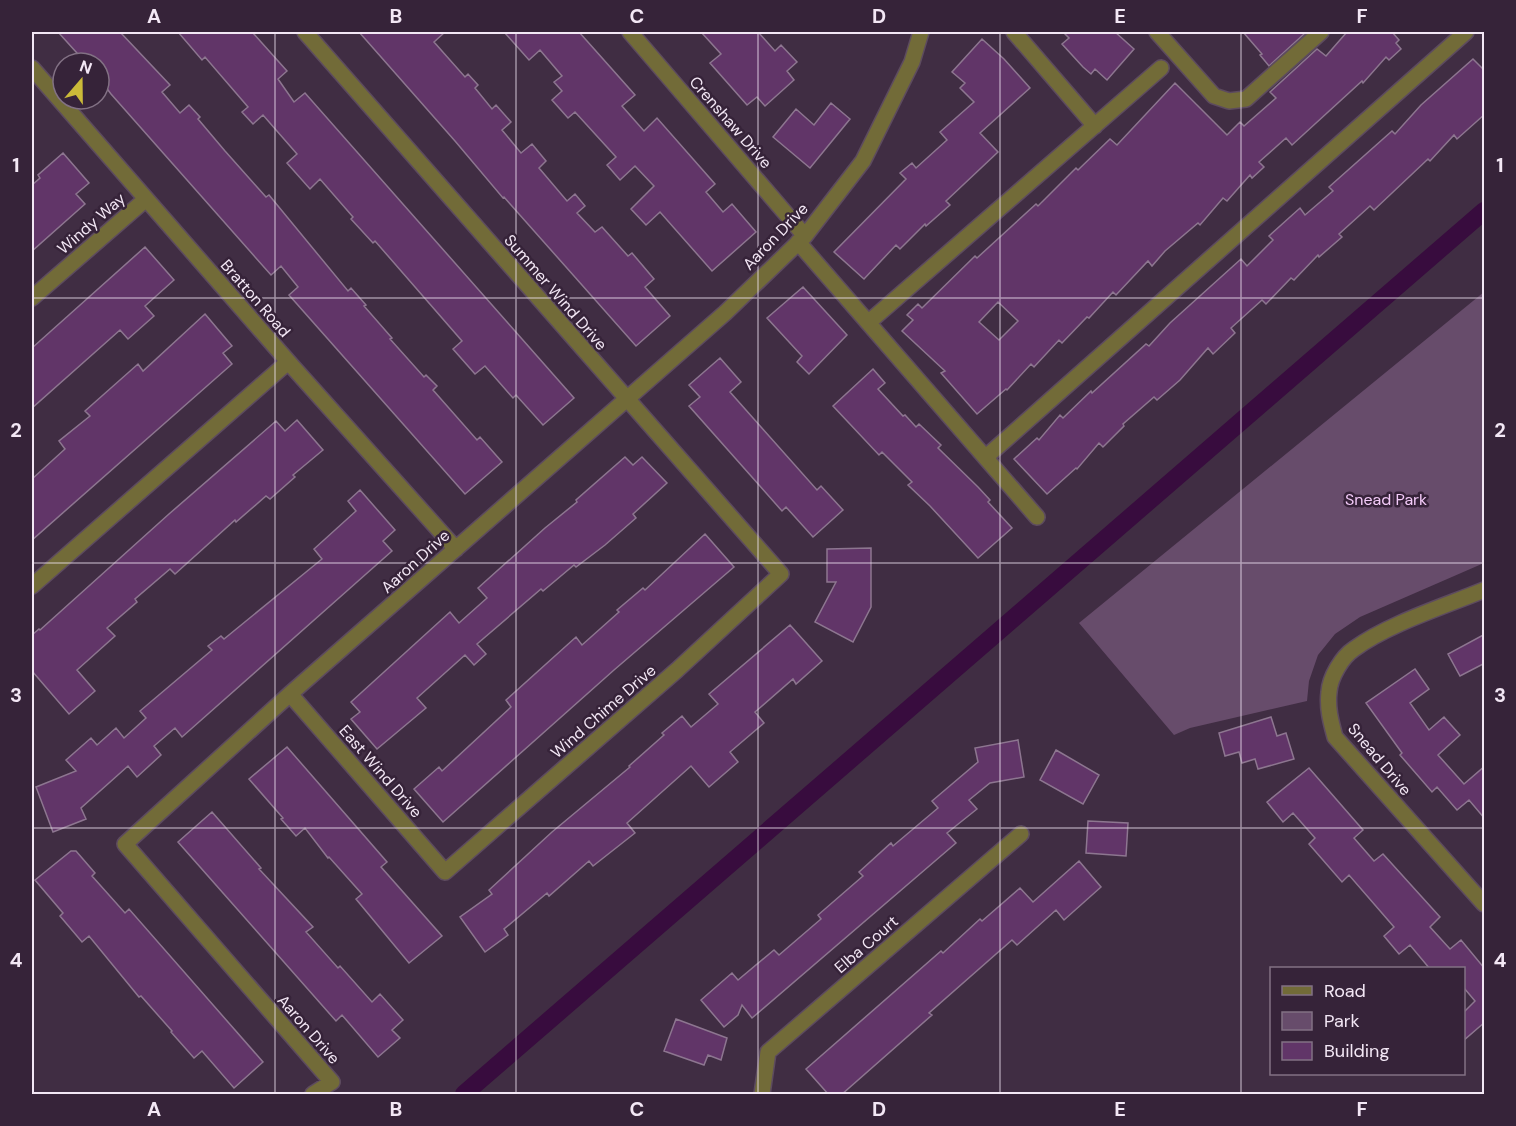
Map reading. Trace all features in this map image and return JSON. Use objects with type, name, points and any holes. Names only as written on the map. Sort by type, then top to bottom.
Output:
[{"type":"street","name":"Summer Wind Drive","points":[[305,32],[781,574]]},
{"type":"street","name":"Crenshaw Drive","points":[[630,32],[869,322],[1037,516]]},
{"type":"street","name":"Aaron Drive","points":[[313,1095],[332,1082],[125,844],[290,694],[724,313],[802,239],[863,161],[912,62],[921,32]]},
{"type":"street","points":[[1014,32],[1095,126]]},
{"type":"street","points":[[1157,32],[1214,96],[1229,101],[1246,99],[1321,32]]},
{"type":"street","points":[[986,457],[1466,32]]},
{"type":"street","name":"Bratton Road","points":[[32,68],[288,362],[456,549]]},
{"type":"street","points":[[869,322],[1161,68]]},
{"type":"street","name":"Windy Way","points":[[32,298],[146,199]]},
{"type":"street","points":[[32,586],[288,362]]},
{"type":"street","name":"Wind Chime Drive","points":[[446,872],[677,670],[781,574]]},
{"type":"street","name":"Snead Drive","points":[[1485,590],[1382,632],[1352,650],[1336,670],[1329,690],[1329,712],[1335,738],[1485,904]]},
{"type":"street","name":"East Wind Drive","points":[[290,694],[446,872]]},
{"type":"street","name":"Elba Court","points":[[762,1095],[768,1053],[1021,834]]},
{"type":"green space","name":"Snead Park","points":[[1484,292],[1484,563],[1360,617],[1335,634],[1318,655],[1309,681],[1307,701],[1190,728],[1174,735],[1079,623]]},
{"type":"building","points":[[58,32],[120,32],[170,85],[162,92],[180,113],[189,105],[225,151],[266,197],[269,195],[348,291],[351,288],[366,305],[364,306],[392,338],[390,339],[424,377],[426,375],[437,386],[433,390],[477,440],[480,437],[502,462],[465,494],[289,295],[298,287],[281,266],[271,275],[111,94],[111,51],[75,51]]},
{"type":"building","points":[[178,32],[252,32],[287,71],[278,79],[294,102],[305,93],[574,398],[543,425],[516,395],[513,398],[485,366],[475,374],[453,349],[462,341],[375,241],[373,243],[351,219],[353,217],[320,179],[310,189],[287,163],[297,154],[263,115],[253,124],[242,112],[248,107],[205,57],[202,60]]},
{"type":"building","points":[[359,32],[445,32],[434,42],[465,77],[468,74],[478,85],[475,88],[492,109],[496,105],[511,122],[502,130],[521,153],[532,144],[546,161],[539,168],[567,201],[575,194],[585,206],[577,213],[595,232],[602,227],[628,256],[632,253],[654,279],[645,287],[670,316],[636,346],[503,198]]},
{"type":"building","points":[[504,32],[579,32],[635,95],[622,106],[644,131],[657,118],[715,184],[706,192],[723,212],[732,204],[756,232],[712,271],[660,212],[646,225],[631,209],[654,186],[635,166],[620,180],[607,165],[616,157],[575,112],[568,118],[552,100],[562,91],[554,82],[562,76],[540,50],[529,60]]},
{"type":"building","points":[[701,32],[758,32],[775,51],[781,45],[797,62],[787,71],[794,80],[765,106],[757,97],[747,105],[710,63],[721,54]]},
{"type":"building","points":[[1063,32],[1115,32],[1134,49],[1107,80],[1095,69],[1091,74],[1083,67],[1062,44],[1069,38]]},
{"type":"building","points":[[1243,32],[1303,32],[1304,34],[1269,66]]},
{"type":"building","points":[[1347,32],[1392,32],[1399,40],[1396,43],[1401,49],[1389,60],[1386,57],[1363,83],[1362,81],[1292,145],[1286,138],[1259,162],[1264,167],[1252,178],[1250,175],[1227,201],[1223,198],[1200,225],[1198,223],[1165,251],[1152,266],[1148,261],[1116,295],[1113,292],[1062,343],[1059,340],[1034,367],[1031,364],[1007,390],[977,414],[941,373],[945,371],[902,331],[913,320],[907,315],[918,304],[922,308],[975,256],[977,258],[1036,204],[1038,206],[1076,168],[1078,170],[1110,139],[1117,145],[1175,83],[1227,135],[1240,122],[1244,126],[1276,98],[1270,92],[1317,49],[1326,56]],"holes":[[[998,302],[1018,321],[999,340],[979,322]]]},
{"type":"building","points":[[982,39],[1030,88],[980,133],[998,152],[946,201],[950,205],[926,226],[925,224],[900,249],[896,245],[864,279],[834,252],[906,179],[900,173],[912,163],[916,168],[947,140],[940,132],[974,102],[960,88],[965,83],[952,72]]},
{"type":"building","points":[[1473,59],[1485,71],[1485,114],[1457,139],[1454,135],[1430,161],[1428,159],[1374,210],[1370,206],[1339,234],[1342,237],[1319,257],[1318,255],[1294,280],[1291,278],[1266,304],[1262,300],[1231,328],[1235,333],[1213,354],[1208,348],[1180,380],[1157,400],[1154,397],[1123,424],[1124,426],[1103,447],[1099,443],[1077,469],[1047,494],[1014,459],[1037,438],[1039,440],[1060,415],[1063,418],[1146,344],[1149,346],[1170,323],[1241,259],[1247,266],[1273,240],[1269,236],[1300,208],[1305,215],[1333,191],[1329,187],[1392,131],[1395,134],[1421,105]]},
{"type":"building","points":[[831,103],[850,119],[810,168],[773,137],[796,109],[814,125]]},
{"type":"building","points":[[63,153],[89,183],[76,194],[85,204],[32,251],[32,185],[40,178],[38,175]]},
{"type":"building","points":[[145,247],[174,280],[145,306],[154,316],[128,339],[120,330],[32,408],[32,348]]},
{"type":"building","points":[[803,287],[847,335],[809,374],[797,362],[802,356],[767,318]]},
{"type":"building","points":[[205,314],[232,346],[223,353],[232,364],[32,540],[32,479],[65,449],[59,441],[90,416],[85,411],[138,364],[143,371]]},
{"type":"building","points":[[720,358],[741,382],[730,392],[817,490],[821,486],[843,510],[813,537],[786,507],[782,511],[689,406],[700,397],[689,385]]},
{"type":"building","points":[[873,369],[885,383],[878,389],[903,416],[905,415],[916,427],[919,424],[941,445],[938,448],[978,487],[990,500],[988,502],[1012,528],[978,558],[908,485],[912,482],[882,452],[879,455],[833,406]]},
{"type":"building","points":[[297,420],[323,450],[293,475],[295,477],[270,499],[266,496],[236,522],[235,520],[175,574],[170,569],[135,599],[137,602],[107,628],[115,636],[77,670],[95,691],[69,714],[32,671],[32,635],[276,421],[285,431]]},
{"type":"building","points":[[625,457],[633,465],[642,457],[667,483],[633,514],[636,518],[605,545],[576,567],[574,565],[543,591],[541,589],[477,644],[486,654],[474,665],[465,655],[417,698],[426,708],[377,749],[351,719],[360,712],[351,702],[450,612],[459,623],[487,598],[478,588]]},
{"type":"building","points":[[360,490],[395,530],[383,541],[392,551],[182,737],[175,728],[154,746],[161,755],[137,777],[128,766],[81,808],[86,819],[53,832],[36,787],[76,771],[66,760],[91,738],[97,745],[116,728],[124,738],[146,718],[140,711],[212,650],[208,646],[221,636],[224,639],[322,559],[314,549],[356,511],[348,501]]},
{"type":"building","points":[[705,534],[734,567],[443,822],[414,789],[439,767],[442,771],[511,707],[506,700],[576,637],[582,645],[619,612],[617,610],[643,588],[645,590]]},
{"type":"building","points":[[871,548],[871,607],[853,642],[815,622],[836,582],[827,582],[827,549]]},
{"type":"building","points":[[790,625],[822,661],[796,684],[793,679],[755,712],[764,723],[730,752],[738,762],[709,787],[691,766],[627,823],[635,833],[593,866],[589,861],[549,896],[547,893],[504,929],[508,935],[485,952],[460,917],[492,894],[489,890],[552,832],[630,767],[664,735],[662,733],[682,716],[691,727],[718,704],[709,694]]},
{"type":"building","points":[[1485,634],[1485,663],[1460,676],[1448,654]]},
{"type":"building","points":[[1415,669],[1429,689],[1410,703],[1429,730],[1444,717],[1460,735],[1438,755],[1464,784],[1485,766],[1485,819],[1469,800],[1457,810],[1437,787],[1432,792],[1400,755],[1402,753],[1366,703]]},
{"type":"building","points":[[1271,717],[1277,736],[1286,733],[1294,759],[1258,769],[1255,759],[1242,763],[1239,752],[1225,756],[1219,733]]},
{"type":"building","points":[[1018,740],[1024,777],[990,783],[969,800],[977,809],[947,833],[956,843],[752,1018],[742,1005],[738,1015],[724,1027],[701,1000],[732,973],[738,980],[774,950],[779,955],[821,919],[818,915],[863,876],[859,872],[891,843],[893,846],[938,808],[932,801],[978,762],[975,748]]},
{"type":"building","points":[[287,747],[387,862],[381,867],[442,936],[409,963],[356,899],[362,894],[328,858],[305,828],[296,836],[249,779]]},
{"type":"building","points":[[1056,750],[1099,775],[1083,804],[1040,780]]},
{"type":"building","points":[[1309,768],[1363,830],[1354,838],[1374,861],[1383,854],[1440,917],[1430,927],[1450,949],[1461,940],[1485,969],[1485,1022],[1465,1039],[1465,1011],[1475,1001],[1465,989],[1465,967],[1428,967],[1410,945],[1399,954],[1384,936],[1394,927],[1349,875],[1342,882],[1309,844],[1315,838],[1293,813],[1283,822],[1267,802]]},
{"type":"building","points":[[212,812],[261,868],[259,869],[313,927],[306,932],[338,968],[340,966],[372,1002],[380,994],[403,1020],[392,1030],[400,1038],[378,1057],[342,1015],[336,1021],[178,842]]},
{"type":"building","points":[[1088,821],[1128,823],[1126,856],[1086,853]]},
{"type":"building","points":[[71,851],[76,851],[95,873],[92,876],[125,913],[129,909],[263,1062],[234,1088],[202,1051],[194,1058],[141,996],[139,997],[89,936],[82,942],[60,916],[63,913],[35,880]]},
{"type":"building","points":[[1079,861],[1101,887],[1064,920],[1056,910],[1017,945],[1012,940],[929,1013],[932,1015],[841,1095],[829,1095],[806,1069],[941,951],[943,953],[980,919],[982,921],[1020,888],[1033,902]]},
{"type":"building","points":[[676,1019],[727,1038],[721,1060],[708,1055],[704,1065],[664,1051]]},
{"type":"waterway","points":[[464,1094],[1484,211]]}]
